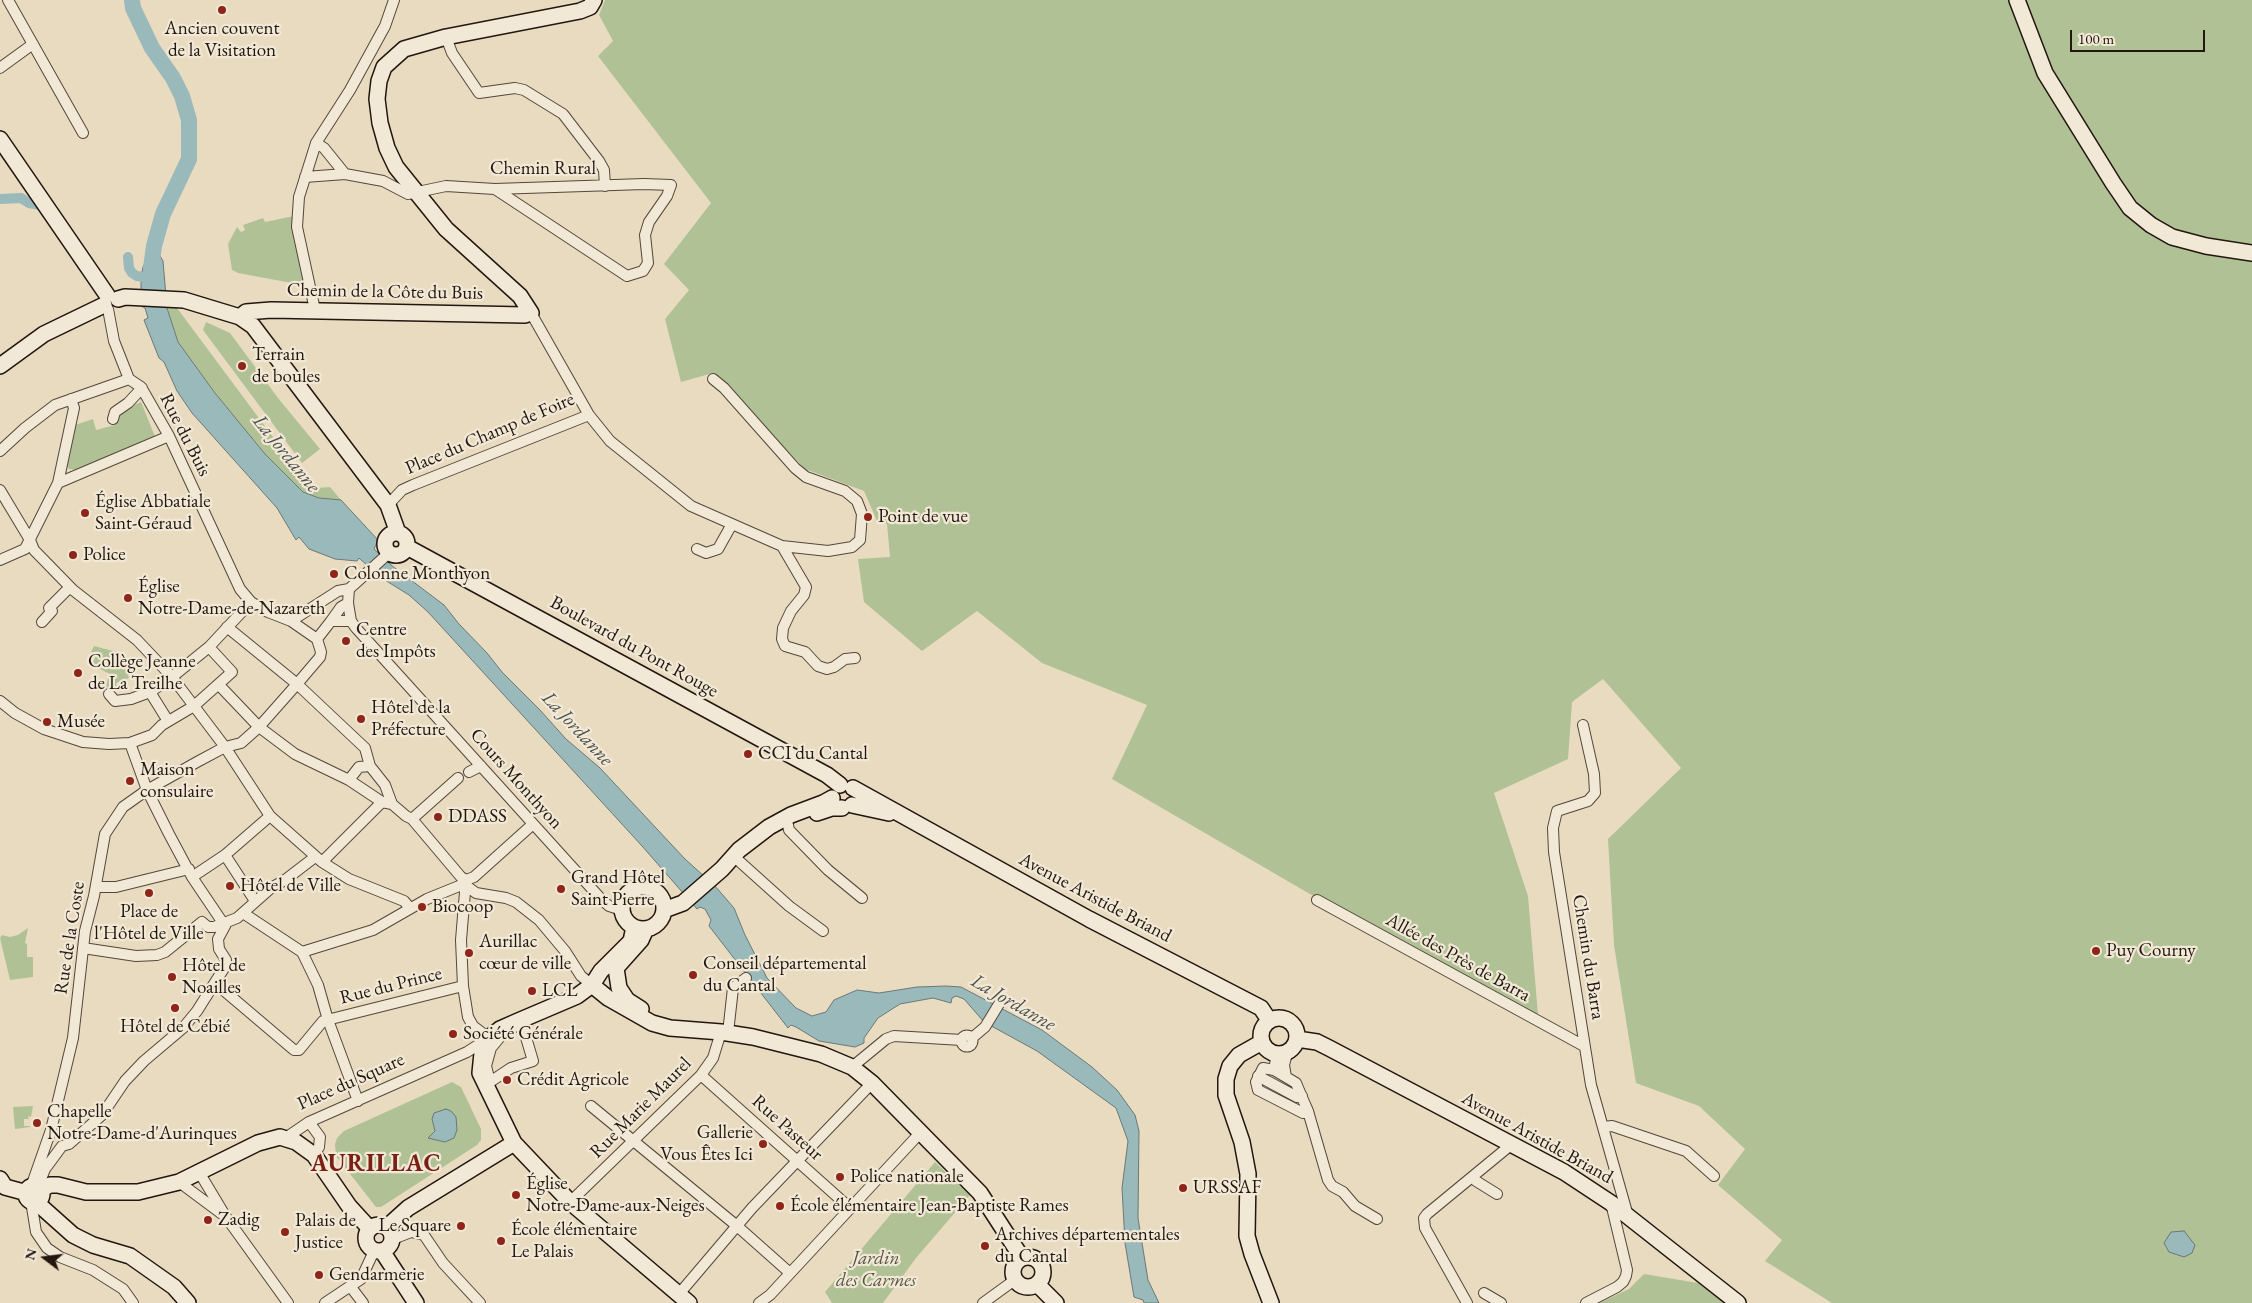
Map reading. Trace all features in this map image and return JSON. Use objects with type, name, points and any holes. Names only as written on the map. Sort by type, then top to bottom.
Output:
[{"type":"main road","points":[[531,313],[520,296],[446,228],[396,167],[387,148],[380,123],[377,99],[379,81],[384,67],[404,48],[446,37],[580,11],[590,7],[594,0]]},
{"type":"main road","points":[[2017,0],[2045,73],[2130,208],[2162,232],[2180,239],[2206,246],[2252,253]]},
{"type":"main road","points":[[0,140],[109,302]]},
{"type":"main road","points":[[0,366],[44,334],[109,302],[136,298],[184,300],[240,317],[253,326],[388,505],[395,519],[398,533]]},
{"type":"main road","name":"Chemin de la Côte du Buis","points":[[240,317],[246,312],[271,310],[525,315],[531,313]]},
{"type":"main road","points":[[398,533],[405,536],[407,547],[400,555],[387,555],[385,544],[387,537],[398,533]]},
{"type":"main road","name":"Boulevard du Pont Rouge","points":[[407,547],[826,775],[840,798]]},
{"type":"main road","points":[[735,858],[765,840],[791,814],[840,798]]},
{"type":"main road","points":[[664,910],[683,903],[735,858],[780,825],[826,810],[840,798]]},
{"type":"main road","name":"Avenue Aristide Briand","points":[[840,798],[884,804],[898,814],[1089,918],[1261,1008],[1269,1020]]},
{"type":"main road","points":[[592,986],[601,971],[631,941],[640,928],[658,922],[664,910],[661,898],[652,889],[645,887],[639,887],[628,893],[622,910],[628,922],[640,928]]},
{"type":"main road","points":[[640,928],[641,940],[616,968],[599,982],[577,996],[516,1022],[489,1038],[482,1053],[480,1073],[514,1143],[570,1202],[684,1298]]},
{"type":"main road","points":[[616,968],[619,988],[628,1000],[662,1018],[821,1054],[852,1068],[872,1083],[980,1192],[1022,1258]]},
{"type":"main road","points":[[592,986],[608,998],[652,1023],[670,1028],[724,1032]]},
{"type":"main road","points":[[1266,1047],[1262,1030],[1269,1020],[1281,1017],[1292,1022],[1295,1027],[1296,1044],[1287,1053],[1281,1054],[1266,1047],[1239,1055],[1230,1066],[1226,1079],[1226,1095],[1242,1142],[1248,1174],[1247,1236],[1271,1303]]},
{"type":"main road","name":"Avenue Aristide Briand","points":[[1297,1039],[1317,1042],[1564,1172],[1611,1203],[1738,1303]]},
{"type":"main road","points":[[487,1157],[498,1142],[504,1125]]},
{"type":"main road","points":[[34,1193],[50,1186],[86,1192],[138,1192],[179,1182],[272,1138],[289,1139]]},
{"type":"main road","name":"Place du Square","points":[[289,1139],[305,1147],[314,1155],[349,1206],[370,1228]]},
{"type":"main road","points":[[378,1251],[390,1246],[390,1233],[408,1208],[487,1157],[514,1143]]},
{"type":"main road","points":[[2,1185],[34,1193],[73,1235],[93,1245],[130,1256],[174,1287],[188,1303]]},
{"type":"main road","points":[[390,1233],[377,1225],[370,1228],[366,1241],[378,1251],[416,1303]]},
{"type":"main road","points":[[1022,1258],[1035,1258],[1041,1264],[1042,1276],[1037,1284],[1033,1286],[1023,1286],[1016,1279],[1015,1265],[1022,1258]]},
{"type":"main road","points":[[1037,1284],[1056,1303]]},
{"type":"street","points":[[8,0],[83,133]]},
{"type":"street","points":[[315,310],[297,227],[299,197],[316,143],[369,56],[385,26],[394,0]]},
{"type":"street","points":[[446,37],[452,53],[479,93],[515,88],[524,90],[563,114],[600,160],[604,170],[605,186]]},
{"type":"street","points":[[0,68],[33,44]]},
{"type":"street","points":[[369,56],[384,67]]},
{"type":"street","points":[[316,143],[324,148],[345,174]]},
{"type":"street","points":[[305,177],[345,174],[383,181],[408,194],[416,192]]},
{"type":"street","name":"Chemin Rural","points":[[416,192],[446,186],[495,188],[671,185],[667,196],[649,222],[645,235],[648,263],[643,271],[627,276],[619,273],[495,188]]},
{"type":"street","points":[[0,451],[40,415],[55,405],[129,379],[114,341],[109,302]]},
{"type":"street","name":"Place du Champ de Foire","points":[[388,505],[402,490],[412,485],[589,415],[531,313]]},
{"type":"street","name":"Rue du Buis","points":[[129,379],[142,388],[169,436],[240,589],[252,602],[291,621],[317,639]]},
{"type":"street","points":[[589,415],[610,441],[691,506],[782,546],[828,551],[852,547],[860,540],[862,514],[858,501],[845,491],[806,477],[795,468],[724,388],[713,379]]},
{"type":"street","points":[[113,419],[115,412],[128,403],[142,388]]},
{"type":"street","points":[[0,560],[25,549],[58,483],[74,408],[70,399]]},
{"type":"street","points":[[58,483],[169,436]]},
{"type":"street","points":[[0,490],[34,550],[71,589],[137,640],[172,677],[225,747],[270,816],[319,860],[349,879],[404,901],[410,908]]},
{"type":"street","points":[[697,549],[706,553],[718,548],[732,524]]},
{"type":"street","points":[[782,546],[806,586],[804,595],[791,611],[783,628],[782,639],[785,646],[805,652],[818,666],[827,669],[834,668],[845,659],[855,658]]},
{"type":"street","points":[[291,621],[338,591],[350,589],[387,555]]},
{"type":"street","points":[[42,622],[52,611],[49,608],[71,589]]},
{"type":"street","points":[[331,621],[351,621],[348,603],[350,589]]},
{"type":"street","points":[[109,694],[115,701],[131,699],[150,692],[209,648],[252,602]]},
{"type":"street","points":[[317,639],[341,607],[348,603]]},
{"type":"street","name":"Cours Monthyon","points":[[351,621],[602,900],[609,906],[622,910]]},
{"type":"street","points":[[227,627],[297,684],[365,748],[370,766],[385,785],[387,803]]},
{"type":"street","name":"Rue de la Coste","points":[[34,1193],[73,1038],[82,948],[96,887],[105,834],[123,808],[147,790],[225,747],[241,743],[259,727],[320,657],[321,652],[317,639]]},
{"type":"street","points":[[0,701],[15,713],[44,729],[67,737],[92,743],[130,743],[152,735],[168,721],[194,706],[232,672],[209,648]]},
{"type":"street","points":[[219,685],[259,727],[295,754],[349,780],[402,814],[412,818],[476,893],[506,898],[516,902],[539,920],[565,951],[581,976],[592,986]]},
{"type":"street","points":[[150,692],[168,721]]},
{"type":"street","name":"Chemin du Barra","points":[[1583,725],[1594,774],[1596,793],[1588,801],[1560,809],[1555,815],[1553,828],[1562,912],[1591,1085],[1628,1216]]},
{"type":"street","points":[[130,743],[147,790],[191,873],[225,926],[218,940],[219,949],[226,960],[226,965],[198,1011],[184,1028],[144,1061],[125,1082],[102,1114],[69,1144],[62,1146],[45,1169],[34,1193],[36,1232],[47,1248],[60,1257],[93,1270],[123,1289],[133,1303]]},
{"type":"street","points":[[349,780],[359,767],[370,766]]},
{"type":"street","points":[[469,772],[481,766]]},
{"type":"street","points":[[412,818],[458,778]]},
{"type":"street","points":[[82,948],[136,956],[157,955],[165,952],[202,922],[208,927],[223,924],[243,913],[271,888],[319,860],[387,803]]},
{"type":"street","points":[[96,887],[116,887],[191,873],[225,856],[270,816]]},
{"type":"street","points":[[302,952],[373,930],[410,908],[465,882],[474,877],[533,824]]},
{"type":"street","points":[[780,825],[789,830],[828,870],[862,898]]},
{"type":"street","points":[[225,856],[255,901]]},
{"type":"street","points":[[735,858],[789,906],[824,932]]},
{"type":"street","points":[[465,882],[461,940],[463,986],[468,1017],[473,1026],[489,1038]]},
{"type":"street","name":"Allée des Près de Barra","points":[[1317,900],[1584,1046]]},
{"type":"street","points":[[243,913],[302,952],[318,985],[328,1020],[358,1101]]},
{"type":"street","name":"Rue Marie Maurel","points":[[570,1202],[701,1075],[713,1058],[724,1032],[733,988],[746,978]]},
{"type":"street","points":[[215,983],[294,1050],[299,1050],[323,1021],[328,1020]]},
{"type":"street","name":"Rue du Prince","points":[[328,1020],[463,986]]},
{"type":"street","points":[[852,1068],[886,1039],[894,1036],[967,1039],[985,1027],[1002,1000]]},
{"type":"street","points":[[522,1024],[533,1061],[512,1068],[490,1082],[487,1074],[487,1058],[494,1042],[505,1031],[522,1024]]},
{"type":"street","name":"Place du Square","points":[[289,1139],[294,1131],[309,1122],[467,1052],[489,1038]]},
{"type":"street","points":[[1266,1047],[1276,1059],[1274,1070]]},
{"type":"street","points":[[1286,1077],[1284,1065],[1287,1053]]},
{"type":"street","points":[[1308,1111],[1303,1113],[1258,1090],[1256,1087],[1258,1076],[1263,1068],[1274,1070],[1296,1083],[1308,1111],[1323,1166],[1332,1186],[1343,1192],[1355,1206],[1377,1219]]},
{"type":"street","name":"Rue Pasteur","points":[[701,1075],[850,1208]]},
{"type":"street","points":[[1258,1076],[1297,1097],[1300,1092]]},
{"type":"street","points":[[684,1298],[736,1226],[872,1083]]},
{"type":"street","points":[[591,1106],[634,1140],[790,1273]]},
{"type":"street","points":[[309,1122],[320,1137],[319,1147],[314,1155]]},
{"type":"street","points":[[1604,1127],[1612,1126],[1686,1151],[1714,1176]]},
{"type":"street","points":[[50,1133],[62,1146]]},
{"type":"street","points":[[759,1303],[770,1295],[920,1133]]},
{"type":"street","points":[[1467,1303],[1424,1223],[1427,1214],[1512,1144]]},
{"type":"street","points":[[199,1172],[226,1217],[288,1303]]},
{"type":"street","points":[[1472,1176],[1476,1181],[1497,1194]]},
{"type":"street","points":[[179,1182],[226,1217]]},
{"type":"street","points":[[1586,1303],[1617,1287],[1624,1282],[1626,1276],[1611,1203]]},
{"type":"street","points":[[390,1233],[411,1232],[424,1236],[443,1262],[480,1303]]},
{"type":"street","points":[[325,1303],[361,1279],[378,1251]]},
{"type":"street","points":[[983,1303],[1016,1279]]},
{"type":"street","points":[[350,1286],[363,1303]]},
{"type":"street","points":[[1484,1293],[1501,1303]]},
{"type":"green space","points":[[605,0],[2252,0],[2252,1303],[1832,1303],[1765,1261],[1782,1240],[1718,1185],[1745,1149],[1699,1106],[1636,1083],[1614,945],[1608,839],[1681,768],[1603,679],[1572,702],[1568,759],[1494,793],[1528,896],[1538,1015],[1310,894],[1112,779],[1147,705],[1042,663],[977,611],[922,651],[864,602],[858,559],[890,557],[887,524],[877,521],[864,491],[805,469],[713,373],[681,382],[665,319],[689,290],[664,264],[711,203],[598,56],[613,41],[599,15]]},
{"type":"green space","points":[[294,216],[308,286],[238,273],[232,270],[228,244],[237,227],[241,232],[245,230],[243,225],[263,218],[265,222]]},
{"type":"green space","points":[[167,308],[177,308],[305,480],[317,488],[330,487],[341,500],[319,498],[303,492],[265,454],[215,393],[178,342]]},
{"type":"green space","points":[[206,322],[230,333],[278,398],[320,449],[302,463],[203,330]]},
{"type":"green space","points":[[141,402],[156,439],[78,470],[69,469],[65,464],[72,426],[93,419],[96,430],[115,425],[118,417],[131,406]]},
{"type":"green space","points":[[94,646],[121,653],[129,678],[116,683],[117,687],[110,690],[105,688],[110,674],[92,665],[96,655],[91,652]]},
{"type":"green space","points":[[28,928],[25,943],[27,944],[27,957],[33,957],[33,977],[10,980],[0,938],[2,935],[10,937],[18,935]]},
{"type":"green space","points":[[452,1082],[461,1087],[481,1129],[481,1140],[477,1145],[381,1207],[376,1207],[336,1156],[335,1144],[337,1138],[344,1131]]},
{"type":"green space","points":[[33,1106],[31,1117],[28,1116],[29,1119],[24,1119],[24,1126],[30,1127],[15,1129],[13,1107]]},
{"type":"green space","name":"Jardin des Carmes","points":[[935,1162],[970,1195],[916,1258],[883,1303],[832,1303],[825,1292]]},
{"type":"green space","points":[[1644,1274],[1698,1283],[1724,1303],[1599,1303],[1629,1289]]},
{"type":"water","points":[[154,246],[163,261],[167,308],[178,342],[215,393],[265,454],[303,492],[319,498],[341,500],[378,540],[374,549],[391,565],[444,605],[502,672],[566,739],[600,768],[685,859],[715,886],[734,908],[745,935],[767,978],[796,1008],[812,1016],[826,1012],[834,1000],[857,990],[879,993],[917,987],[961,987],[1042,1030],[1092,1067],[1117,1090],[1135,1115],[1139,1131],[1138,1218],[1148,1280],[1159,1303],[1144,1303],[1143,1300],[1134,1297],[1125,1243],[1122,1188],[1128,1141],[1116,1108],[1037,1051],[984,1022],[964,999],[956,996],[952,998],[951,1003],[933,998],[900,1004],[878,1018],[864,1038],[864,1043],[855,1047],[819,1041],[796,1027],[791,1025],[788,1028],[709,926],[711,920],[705,909],[700,907],[697,909],[642,846],[428,612],[409,595],[380,577],[359,558],[357,561],[335,559],[309,549],[299,537],[296,540],[277,508],[192,413],[177,391],[164,362],[159,358],[144,320],[148,318],[145,308],[141,306],[141,277],[143,267]]},
{"type":"water","points":[[446,1109],[451,1111],[456,1117],[457,1130],[454,1138],[445,1142],[428,1138],[435,1131],[432,1119],[434,1113]]},
{"type":"water","points":[[2184,1231],[2195,1245],[2192,1253],[2184,1257],[2169,1252],[2164,1243],[2171,1232]]},
{"type":"waterway","name":"La Jordanne","points":[[132,0],[133,8],[152,48],[173,78],[182,96],[189,120],[189,159],[163,214],[154,246],[151,268]]},
{"type":"waterway","points":[[0,199],[21,198],[29,203],[40,205]]},
{"type":"waterway","points":[[128,257],[129,268],[132,273],[137,276],[150,278]]},
{"type":"place","name":"Ancien couvent de la Visitation","points":[[222,10]]},
{"type":"place","name":"Terrain de boules","points":[[242,366]]},
{"type":"place","name":"Église Abbatiale Saint-Géraud","points":[[85,513]]},
{"type":"place","name":"Point de vue","points":[[868,517]]},
{"type":"place","name":"Police","points":[[73,555]]},
{"type":"place","name":"Colonne Monthyon","points":[[334,574]]},
{"type":"place","name":"Église Notre-Dame-de-Nazareth","points":[[128,598]]},
{"type":"place","name":"Centre des Impôts","points":[[346,641]]},
{"type":"place","name":"Collège Jeanne de La Treilhe","points":[[78,673]]},
{"type":"place","name":"Hôtel de la Préfecture","points":[[361,719]]},
{"type":"place","name":"Musée","points":[[47,722]]},
{"type":"place","name":"CCI du Cantal","points":[[748,754]]},
{"type":"place","name":"Maison consulaire","points":[[130,781]]},
{"type":"place","name":"DDASS","points":[[438,817]]},
{"type":"place","name":"Hôtel de Ville","points":[[230,886]]},
{"type":"place","name":"Grand Hôtel Saint Pierre","points":[[561,889]]},
{"type":"place","name":"Place de l'Hôtel de Ville","points":[[149,893]]},
{"type":"place","name":"Biocoop","points":[[422,907]]},
{"type":"place","name":"Puy Courny","points":[[2096,951]]},
{"type":"place","name":"Aurillac cœur de ville","points":[[469,953]]},
{"type":"place","name":"Conseil départemental du Cantal","points":[[693,975]]},
{"type":"place","name":"Hôtel de Noailles","points":[[172,977]]},
{"type":"place","name":"LCL","points":[[532,991]]},
{"type":"place","name":"Hôtel de Cébié","points":[[175,1008]]},
{"type":"place","name":"Société Générale","points":[[453,1034]]},
{"type":"place","name":"Crédit Agricole","points":[[507,1080]]},
{"type":"place","name":"Chapelle Notre-Dame-d'Aurinques","points":[[37,1123]]},
{"type":"place","name":"Gallerie Vous Êtes Ici","points":[[763,1144]]},
{"type":"place","name":"Police nationale","points":[[840,1177]]},
{"type":"place","name":"URSSAF","points":[[1183,1188]]},
{"type":"place","name":"Église Notre-Dame-aux-Neiges","points":[[516,1195]]},
{"type":"place","name":"École élémentaire Jean-Baptiste Rames","points":[[780,1206]]},
{"type":"place","name":"Zadig","points":[[208,1220]]},
{"type":"place","name":"Le Square","points":[[461,1226]]},
{"type":"place","name":"Palais de Justice","points":[[285,1232]]},
{"type":"place","name":"École élémentaire Le Palais","points":[[501,1241]]},
{"type":"place","name":"Archives départementales du Cantal","points":[[985,1246]]},
{"type":"place","name":"Gendarmerie","points":[[319,1275]]},
{"type":"district","name":"AURILLAC","points":[[376,1164]]}]
